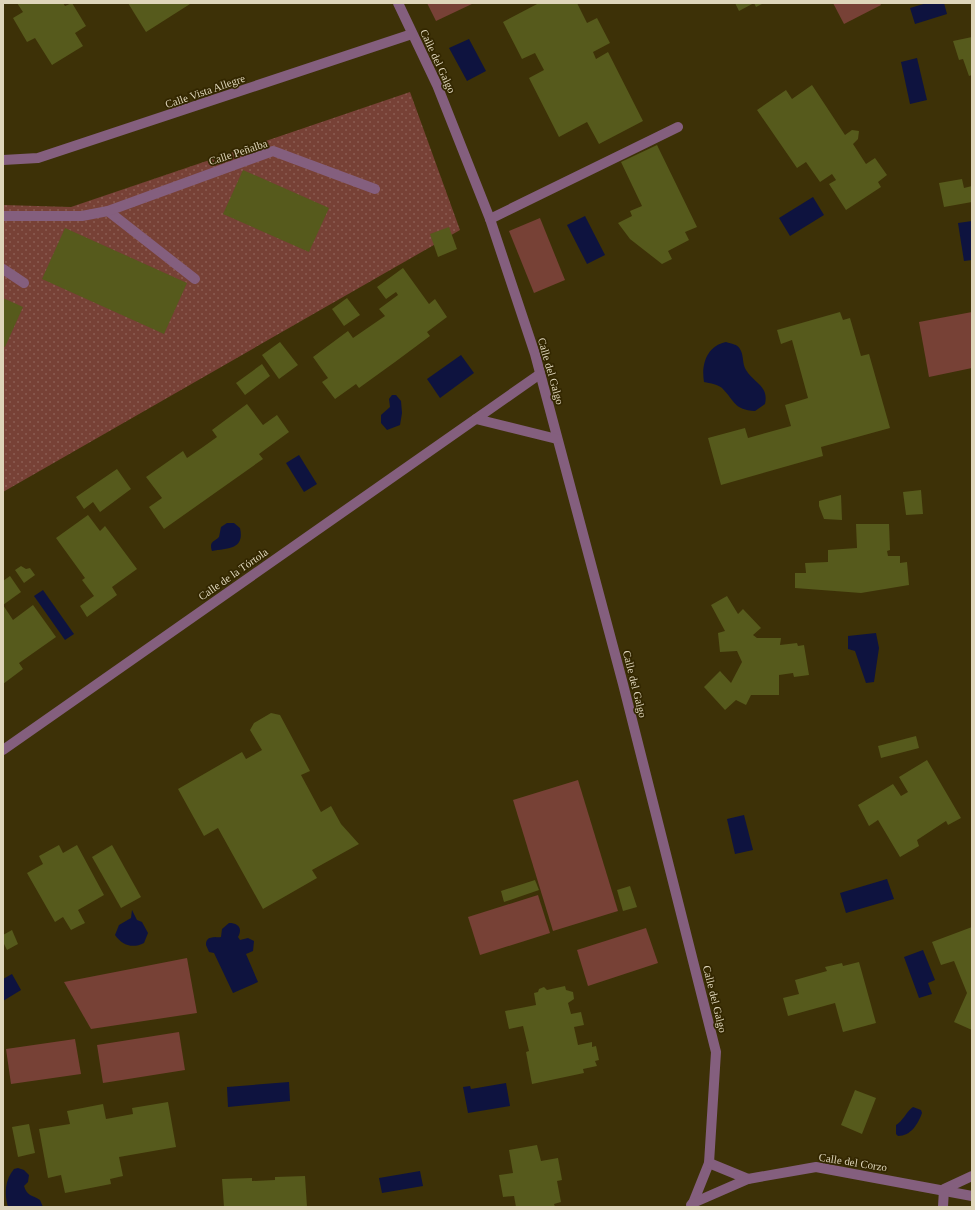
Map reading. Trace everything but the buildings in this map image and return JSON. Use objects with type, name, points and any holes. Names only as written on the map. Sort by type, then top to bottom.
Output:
[{"type":"street","name":"Calle del Galgo","points":[[398,3],[437,85],[490,219],[540,374],[623,684],[716,1052],[709,1163],[691,1205]]},
{"type":"street","name":"Calle Vista Allegre","points":[[3,160],[38,158],[412,34]]},
{"type":"street","points":[[490,219],[678,127]]},
{"type":"street","name":"Calle Peñalba","points":[[3,216],[82,216],[108,211],[273,151],[375,190]]},
{"type":"street","points":[[108,211],[195,279]]},
{"type":"street","points":[[3,269],[24,283]]},
{"type":"street","name":"Calle de la Tórtola","points":[[3,750],[540,374]]},
{"type":"street","points":[[476,419],[557,438]]},
{"type":"street","points":[[709,1163],[748,1179]]},
{"type":"street","name":"Calle del Corzo","points":[[691,1205],[748,1179],[816,1167],[944,1189],[972,1196]]},
{"type":"street","points":[[943,1207],[944,1189],[972,1176]]},
{"type":"shaded area","points":[[427,3],[474,3],[436,21]]},
{"type":"shaded area","points":[[833,3],[880,3],[881,5],[844,24]]},
{"type":"shaded area","points":[[927,3],[944,3],[947,14],[915,24],[910,8]]},
{"type":"shaded area","points":[[469,39],[486,71],[467,81],[449,48]]},
{"type":"shaded area","points":[[917,58],[927,100],[910,104],[901,62]]},
{"type":"shaded area","points":[[410,92],[460,230],[3,492],[3,205],[71,207]]},
{"type":"shaded area","points":[[813,197],[824,215],[790,236],[779,218]]},
{"type":"shaded area","points":[[585,216],[605,255],[587,264],[567,225]]},
{"type":"shaded area","points":[[540,218],[565,280],[534,293],[509,231]]},
{"type":"shaded area","points":[[972,221],[972,260],[964,261],[958,223]]},
{"type":"shaded area","points":[[972,312],[972,368],[929,377],[919,322]]},
{"type":"shaded area","points":[[726,342],[739,347],[746,370],[760,385],[765,393],[765,404],[755,411],[739,407],[721,387],[704,382],[703,375],[707,357],[714,347]]},
{"type":"shaded area","points":[[461,355],[474,373],[440,398],[427,379]]},
{"type":"shaded area","points":[[392,395],[396,395],[401,401],[402,413],[400,425],[387,430],[381,423],[381,415],[390,407],[389,399]]},
{"type":"shaded area","points":[[299,455],[317,484],[304,492],[286,463]]},
{"type":"shaded area","points":[[227,523],[234,523],[240,528],[240,540],[234,547],[212,551],[212,543],[219,537],[221,527]]},
{"type":"shaded area","points":[[43,590],[74,634],[65,640],[34,596]]},
{"type":"shaded area","points":[[876,633],[879,648],[874,682],[866,683],[855,651],[848,649],[848,636]]},
{"type":"shaded area","points":[[578,780],[618,911],[553,931],[513,800]]},
{"type":"shaded area","points":[[744,815],[753,850],[735,854],[727,819]]},
{"type":"shaded area","points":[[887,879],[894,899],[846,913],[840,893]]},
{"type":"shaded area","points":[[538,895],[550,933],[480,955],[468,917]]},
{"type":"shaded area","points":[[132,910],[137,920],[142,922],[148,933],[144,943],[135,946],[124,944],[115,935],[119,925],[131,918]]},
{"type":"shaded area","points":[[229,923],[235,924],[239,927],[240,931],[238,937],[240,940],[248,938],[254,941],[253,951],[246,954],[258,982],[233,993],[214,953],[209,952],[206,945],[209,938],[221,937],[222,929]]},
{"type":"shaded area","points":[[646,928],[658,963],[588,986],[577,950]]},
{"type":"shaded area","points":[[923,950],[935,980],[928,983],[932,994],[919,998],[904,957]]},
{"type":"shaded area","points":[[187,958],[197,1013],[91,1029],[64,982]]},
{"type":"shaded area","points":[[12,974],[21,990],[3,1001],[3,979]]},
{"type":"shaded area","points":[[179,1032],[185,1070],[103,1083],[97,1045]]},
{"type":"shaded area","points":[[75,1039],[81,1074],[11,1084],[6,1049]]},
{"type":"shaded area","points":[[289,1082],[290,1101],[228,1107],[227,1087]]},
{"type":"shaded area","points":[[506,1083],[510,1106],[468,1113],[463,1087],[470,1086],[471,1089]]},
{"type":"shaded area","points":[[913,1107],[921,1110],[922,1113],[918,1121],[910,1132],[898,1136],[896,1134],[896,1125]]},
{"type":"shaded area","points":[[18,1168],[24,1170],[29,1175],[28,1182],[24,1186],[30,1195],[40,1200],[43,1207],[8,1207],[6,1197],[7,1182],[14,1169]]},
{"type":"shaded area","points":[[420,1171],[423,1186],[382,1193],[379,1178]]}]
